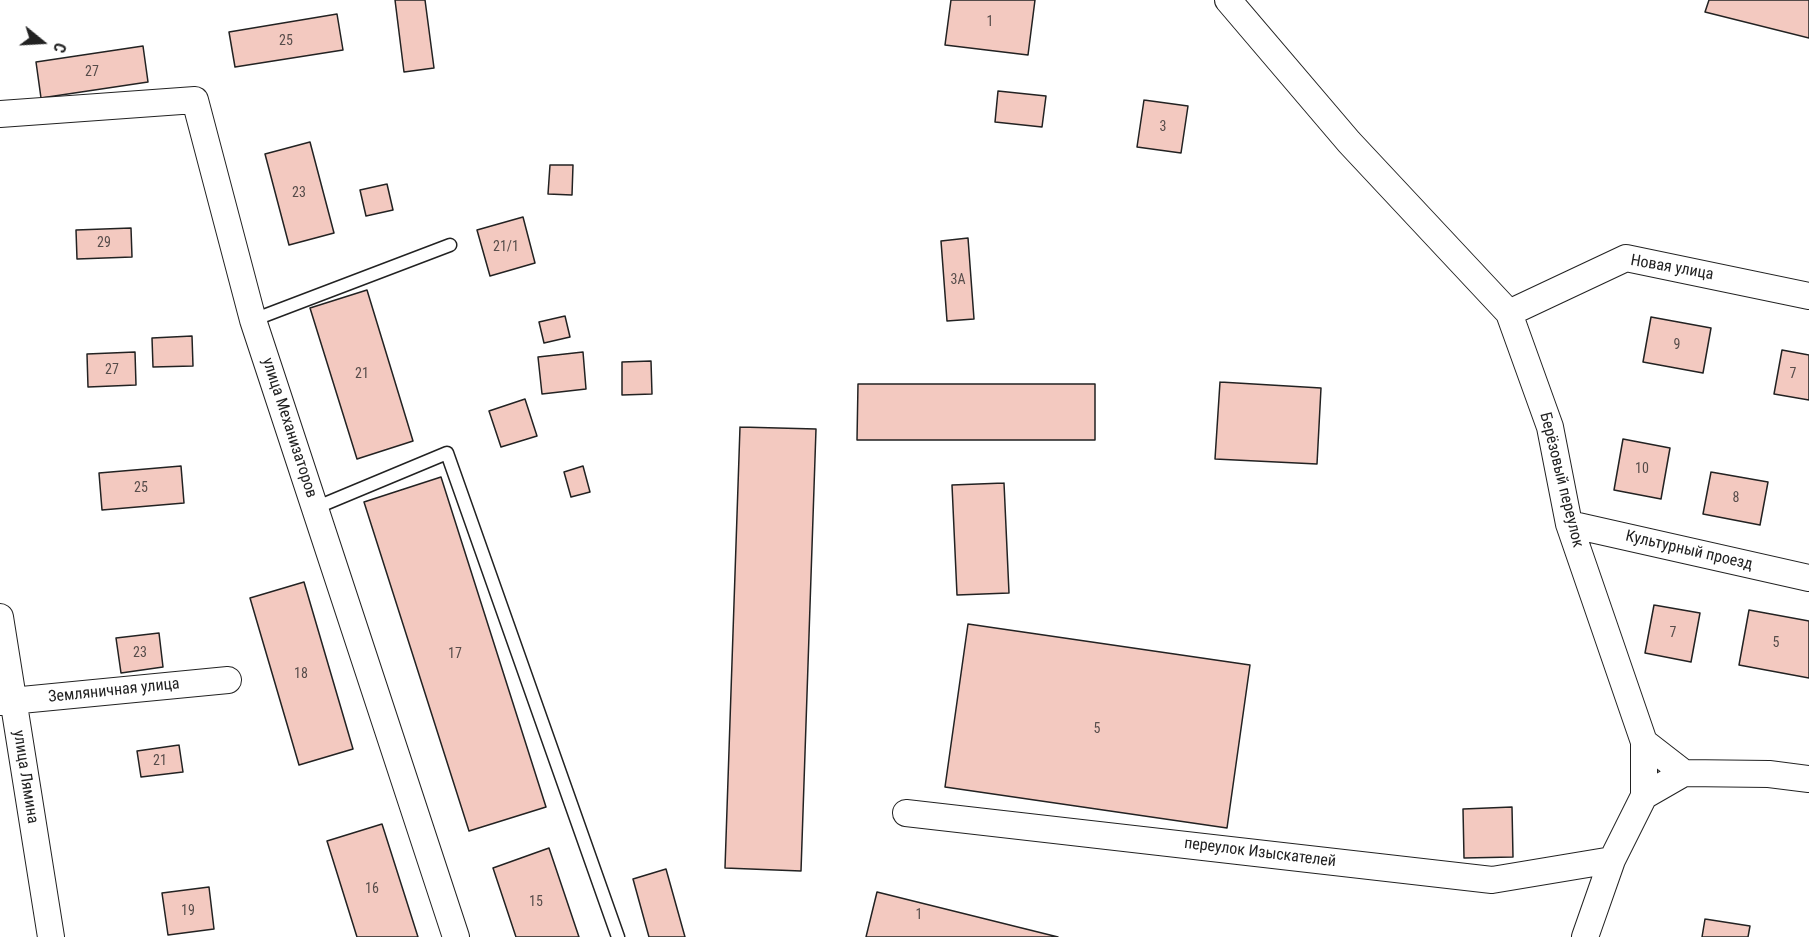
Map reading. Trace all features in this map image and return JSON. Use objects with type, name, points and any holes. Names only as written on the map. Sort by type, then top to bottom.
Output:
[{"type":"street","name":"Берёзовый переулок","points":[[1228,0],[1349,142],[1509,313],[1550,427],[1569,524],[1644,742],[1644,796]]},
{"type":"street","name":"улица Механизаторов","points":[[0,114],[195,100],[253,320],[456,937]]},
{"type":"street","name":"Новая улица","points":[[1509,313],[1626,258],[1809,296]]},
{"type":"street","name":"Культурный проезд","points":[[1569,524],[1809,578]]},
{"type":"street","name":"улица Лямина","points":[[0,617],[6,701],[51,937]]},
{"type":"street","name":"Земляничная улица","points":[[6,701],[228,680]]},
{"type":"street","points":[[1644,742],[1684,772]]},
{"type":"street","points":[[1585,937],[1612,860],[1644,796],[1684,772],[1769,774],[1809,779]]},
{"type":"street","name":"переулок Изыскателей","points":[[906,813],[1492,880],[1612,860]]},
{"type":"lane","points":[[253,320],[450,245]]},
{"type":"lane","points":[[315,508],[447,453],[618,937]]},
{"type":"building","points":[[395,0],[425,0],[434,68],[404,72]]},
{"type":"building","points":[[951,0],[1035,0],[1028,55],[945,45]]},
{"type":"building","points":[[1709,0],[1809,0],[1809,38],[1705,12]]},
{"type":"building","points":[[337,14],[343,50],[235,67],[229,32]]},
{"type":"building","points":[[143,46],[148,82],[41,98],[36,62]]},
{"type":"building","points":[[998,91],[1046,96],[1042,127],[995,122]]},
{"type":"building","points":[[1144,100],[1188,106],[1181,153],[1137,147]]},
{"type":"building","points":[[310,142],[334,233],[289,245],[265,154]]},
{"type":"building","points":[[550,165],[573,165],[572,195],[548,194]]},
{"type":"building","points":[[387,184],[393,210],[366,216],[360,190]]},
{"type":"building","points":[[523,217],[535,263],[490,276],[477,230]]},
{"type":"building","points":[[131,228],[132,257],[77,259],[76,230]]},
{"type":"building","points":[[968,238],[974,319],[947,321],[941,241]]},
{"type":"building","points":[[367,290],[413,441],[357,459],[310,308]]},
{"type":"building","points":[[565,316],[570,337],[544,343],[539,322]]},
{"type":"building","points":[[1651,317],[1711,328],[1703,373],[1643,362]]},
{"type":"building","points":[[192,336],[193,366],[153,367],[152,338]]},
{"type":"building","points":[[1782,350],[1809,355],[1809,400],[1774,394]]},
{"type":"building","points":[[135,352],[136,385],[88,387],[87,354]]},
{"type":"building","points":[[583,352],[586,389],[542,394],[538,357]]},
{"type":"building","points":[[651,361],[652,394],[622,395],[622,362]]},
{"type":"building","points":[[1220,382],[1321,388],[1317,464],[1215,459]]},
{"type":"building","points":[[858,384],[1095,384],[1095,440],[857,440]]},
{"type":"building","points":[[525,399],[537,436],[501,447],[489,411]]},
{"type":"building","points":[[740,427],[816,429],[801,871],[725,868]]},
{"type":"building","points":[[1623,439],[1670,448],[1661,499],[1614,490]]},
{"type":"building","points":[[181,466],[184,503],[102,510],[99,473]]},
{"type":"building","points":[[583,466],[590,492],[571,497],[564,472]]},
{"type":"building","points":[[1711,472],[1768,482],[1760,525],[1703,514]]},
{"type":"building","points":[[441,477],[546,807],[469,831],[364,502]]},
{"type":"building","points":[[1004,483],[1009,593],[957,595],[952,485]]},
{"type":"building","points":[[304,582],[353,749],[299,765],[250,598]]},
{"type":"building","points":[[1654,605],[1700,613],[1691,662],[1645,653]]},
{"type":"building","points":[[1749,610],[1809,621],[1809,678],[1739,665]]},
{"type":"building","points":[[968,624],[1250,665],[1227,828],[945,787]]},
{"type":"building","points":[[159,633],[163,667],[121,673],[116,638]]},
{"type":"building","points":[[179,745],[183,772],[141,777],[137,751]]},
{"type":"building","points":[[1512,807],[1513,857],[1464,858],[1463,809]]},
{"type":"building","points":[[382,824],[418,937],[357,937],[327,841]]},
{"type":"building","points":[[549,848],[579,937],[516,937],[493,868]]},
{"type":"building","points":[[666,869],[685,937],[649,937],[633,879]]},
{"type":"building","points":[[209,887],[214,929],[168,935],[162,893]]},
{"type":"building","points":[[877,892],[1058,937],[866,937]]},
{"type":"building","points":[[1705,919],[1750,926],[1748,937],[1702,937]]}]
